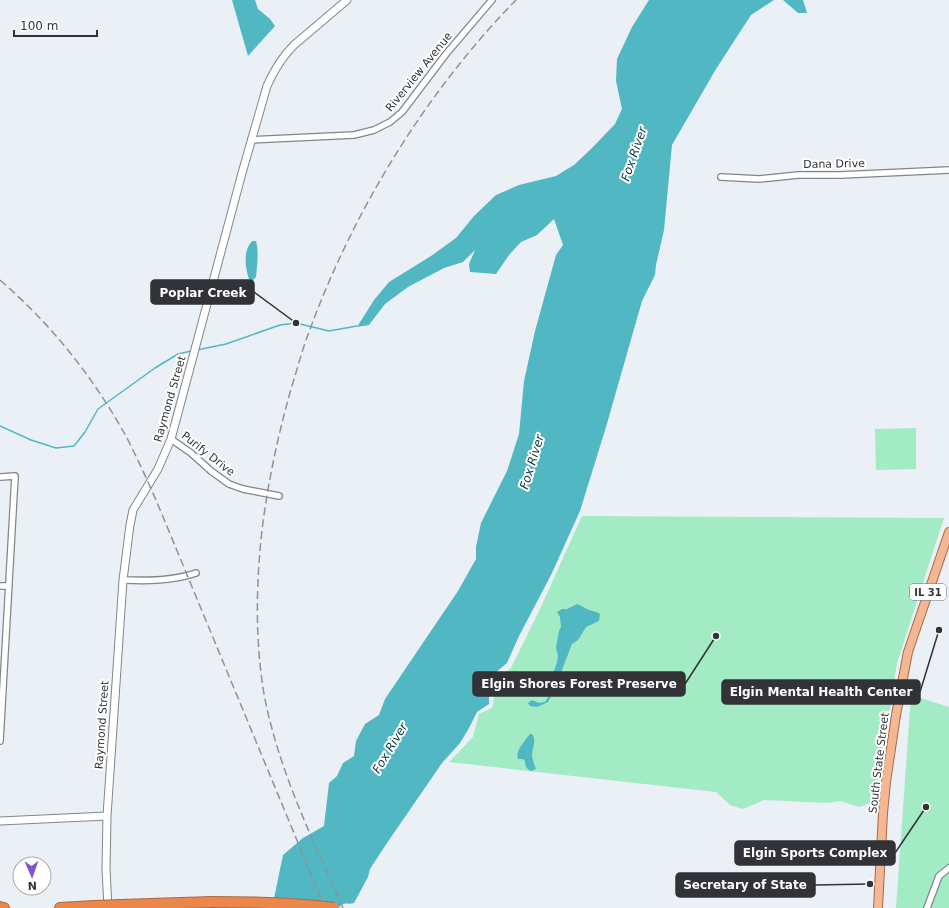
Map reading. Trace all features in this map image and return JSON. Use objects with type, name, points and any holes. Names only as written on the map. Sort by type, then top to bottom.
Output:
[{"type":"highway","points":[[60,908],[212,902],[257,902],[303,904],[334,908]]},
{"type":"highway","points":[[0,907],[4,908]]},
{"type":"main road","name":"South State Street","points":[[878,908],[883,813],[896,715],[908,652],[948,536]]},
{"type":"street","name":"Riverview Avenue","points":[[251,140],[354,135],[374,130],[390,122],[402,112],[446,54],[492,0]]},
{"type":"street","name":"Raymond Street","points":[[108,908],[106,816],[123,580],[133,510],[158,469],[171,439],[251,140],[267,86],[279,62],[294,45],[345,1]]},
{"type":"street","name":"Dana Drive","points":[[720,177],[759,179],[798,175],[841,175],[949,170]]},
{"type":"street","name":"Purify Drive","points":[[171,439],[229,484],[243,490],[280,496]]},
{"type":"street","points":[[0,477],[15,476],[10,586],[1,702],[0,741]]},
{"type":"street","points":[[123,580],[137,581],[184,577],[196,573]]},
{"type":"street","points":[[0,586],[10,586]]},
{"type":"street","points":[[0,821],[106,816]]},
{"type":"street","points":[[927,908],[939,876],[949,868]]},
{"type":"green space","points":[[916,428],[916,469],[876,470],[875,429]]},
{"type":"green space","points":[[582,516],[944,518],[897,663],[875,802],[859,807],[840,801],[828,803],[764,800],[743,809],[730,805],[716,792],[449,762],[473,737],[479,714],[492,708],[495,694],[494,684],[498,678],[511,668],[540,609]]},
{"type":"green space","points":[[911,695],[949,707],[949,908],[896,908]]},
{"type":"water","points":[[232,0],[255,0],[258,9],[270,19],[275,26],[248,56]]},
{"type":"water","name":"Fox River","points":[[649,0],[774,0],[751,15],[716,69],[672,145],[664,230],[655,275],[642,301],[580,511],[551,575],[519,636],[507,663],[495,673],[489,688],[489,704],[477,712],[460,743],[442,763],[387,843],[370,869],[368,877],[354,903],[344,904],[339,908],[272,908],[283,855],[303,838],[324,826],[329,783],[337,776],[343,763],[354,756],[356,741],[365,724],[379,715],[385,699],[458,591],[476,559],[476,547],[481,523],[507,471],[519,434],[524,381],[535,331],[556,255],[563,245],[554,219],[537,235],[521,242],[509,255],[496,274],[470,272],[469,264],[475,250],[463,262],[444,268],[408,287],[385,304],[369,325],[357,327],[374,300],[389,282],[431,256],[456,238],[474,216],[496,195],[519,185],[556,176],[574,165],[615,124],[622,109],[616,81],[617,59],[632,27]]},
{"type":"water","points":[[783,0],[803,0],[807,13],[798,13]]},
{"type":"water","points":[[252,241],[256,241],[258,254],[256,277],[252,281],[249,279],[248,275],[246,254]]},
{"type":"water","points":[[577,604],[600,614],[599,621],[586,627],[578,640],[572,644],[560,675],[559,685],[548,702],[537,707],[530,706],[528,703],[532,700],[539,703],[545,702],[554,687],[553,674],[558,656],[556,648],[561,627],[560,617],[557,612]]},
{"type":"water","points":[[530,734],[532,734],[534,739],[532,756],[536,769],[531,771],[526,768],[525,761],[523,759],[518,759],[517,756],[521,746]]},
{"type":"waterway","points":[[197,350],[226,344],[280,325],[296,323],[329,331],[357,326]]},
{"type":"waterway","points":[[0,426],[31,440],[56,448],[74,446],[85,432],[98,409],[155,368],[178,354],[191,351]]},
{"type":"railway","points":[[343,908],[308,829],[287,776],[270,722],[264,694],[259,653],[257,612],[262,530],[270,476],[286,406],[304,346],[327,287],[347,242],[395,155],[423,114],[452,74],[483,36],[516,0]]},
{"type":"railway","points":[[0,280],[55,334],[87,374],[128,440],[161,512],[325,908]]},
{"type":"place","name":"Poplar Creek","points":[[296,323]]},
{"type":"place","name":"Elgin Mental Health Center","points":[[939,630]]},
{"type":"place","name":"Elgin Shores Forest Preserve","points":[[716,636]]},
{"type":"place","name":"Elgin Sports Complex","points":[[926,807]]},
{"type":"place","name":"Secretary of State","points":[[870,884]]}]
